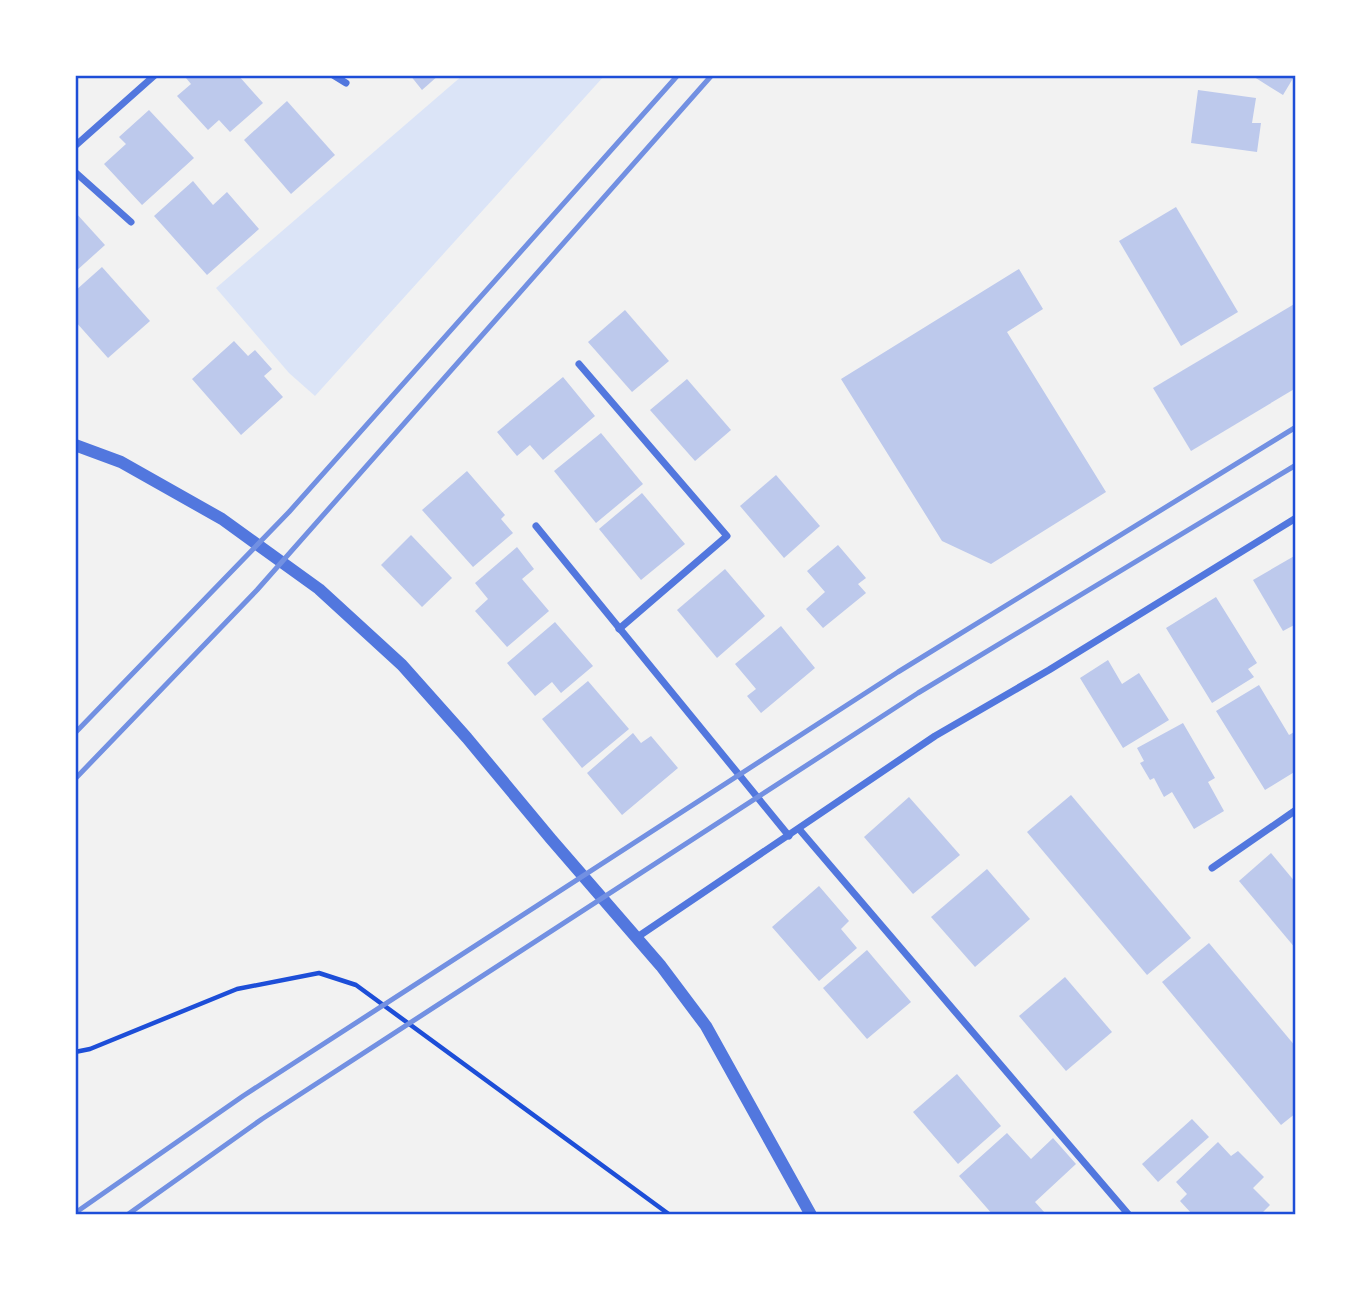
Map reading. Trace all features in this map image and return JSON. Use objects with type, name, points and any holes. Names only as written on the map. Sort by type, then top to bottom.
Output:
[{"type":"street","points":[[75,146],[155,75]]},
{"type":"street","points":[[333,75],[346,83]]},
{"type":"street","points":[[75,172],[131,222]]},
{"type":"street","points":[[579,364],[727,536],[620,629]]},
{"type":"street","points":[[75,445],[121,462],[222,519],[320,589],[411,676],[661,966],[706,1026],[811,1215]]},
{"type":"street","points":[[636,938],[935,736],[1049,670],[1296,518]]},
{"type":"street","points":[[536,526],[789,836]]},
{"type":"street","points":[[1212,868],[1296,810]]},
{"type":"street","points":[[799,829],[1129,1215]]},
{"type":"path","points":[[75,1052],[90,1049],[237,989],[319,973],[356,985],[670,1215]]},
{"type":"shaded area","points":[[463,75],[605,75],[315,396],[289,373],[216,288]]},
{"type":"building","points":[[189,75],[238,75],[263,103],[230,132],[219,120],[208,130],[177,96],[191,84],[186,78]]},
{"type":"building","points":[[410,75],[439,75],[422,90]]},
{"type":"building","points":[[1251,75],[1295,75],[1283,95]]},
{"type":"building","points":[[1198,90],[1256,98],[1252,123],[1261,123],[1257,152],[1191,143]]},
{"type":"building","points":[[287,101],[335,155],[291,194],[244,140]]},
{"type":"building","points":[[149,110],[194,158],[142,205],[104,164],[126,144],[119,137]]},
{"type":"building","points":[[193,181],[213,205],[227,192],[259,229],[207,275],[154,216]]},
{"type":"building","points":[[1176,207],[1238,312],[1181,346],[1119,241]]},
{"type":"building","points":[[75,212],[105,245],[75,272]]},
{"type":"building","points":[[102,267],[150,321],[108,358],[75,321],[75,291]]},
{"type":"building","points":[[1019,269],[1043,309],[1007,332],[1106,492],[991,564],[942,541],[841,379]]},
{"type":"building","points":[[1296,303],[1296,388],[1191,451],[1153,388]]},
{"type":"building","points":[[625,310],[669,361],[632,392],[588,342]]},
{"type":"building","points":[[234,341],[248,356],[255,350],[272,369],[264,376],[283,397],[241,435],[192,379]]},
{"type":"building","points":[[563,377],[595,416],[543,460],[530,445],[517,456],[497,432]]},
{"type":"building","points":[[687,379],[731,430],[695,461],[650,410]]},
{"type":"building","points":[[601,433],[643,484],[596,523],[554,471]]},
{"type":"building","points":[[467,471],[505,515],[501,519],[513,533],[473,567],[422,510]]},
{"type":"building","points":[[776,475],[820,526],[784,558],[740,506]]},
{"type":"building","points":[[642,493],[685,544],[641,580],[599,529]]},
{"type":"building","points":[[411,535],[452,578],[422,607],[381,565]]},
{"type":"building","points":[[838,545],[866,578],[858,584],[866,593],[823,628],[806,609],[825,592],[807,571]]},
{"type":"building","points":[[517,547],[534,569],[522,579],[549,611],[507,647],[475,611],[488,599],[475,583]]},
{"type":"building","points":[[1296,555],[1296,624],[1283,631],[1253,580]]},
{"type":"building","points":[[725,569],[765,616],[717,658],[677,610]]},
{"type":"building","points":[[1216,597],[1257,663],[1248,669],[1254,677],[1212,703],[1166,628]]},
{"type":"building","points":[[555,622],[593,666],[561,693],[552,682],[535,696],[507,663]]},
{"type":"building","points":[[781,626],[815,668],[761,713],[747,696],[756,689],[735,664]]},
{"type":"building","points":[[1108,660],[1122,684],[1139,673],[1169,720],[1123,748],[1080,678]]},
{"type":"building","points":[[588,681],[629,729],[582,768],[542,719]]},
{"type":"building","points":[[1259,685],[1289,735],[1296,731],[1296,771],[1265,790],[1216,711]]},
{"type":"building","points":[[1183,723],[1215,778],[1208,782],[1224,811],[1194,829],[1172,792],[1164,797],[1154,778],[1150,780],[1140,763],[1144,761],[1137,748]]},
{"type":"building","points":[[633,733],[641,743],[651,736],[678,768],[622,815],[587,773]]},
{"type":"building","points":[[1071,795],[1191,938],[1147,975],[1027,832]]},
{"type":"building","points":[[909,797],[960,855],[913,894],[864,837]]},
{"type":"building","points":[[1271,853],[1296,883],[1296,949],[1239,881]]},
{"type":"building","points":[[987,869],[1030,919],[975,967],[931,917]]},
{"type":"building","points":[[819,886],[849,921],[841,929],[857,948],[819,981],[772,927]]},
{"type":"building","points":[[1209,943],[1296,1047],[1296,1113],[1281,1125],[1162,982]]},
{"type":"building","points":[[867,950],[911,1002],[867,1039],[823,988]]},
{"type":"building","points":[[1065,977],[1112,1032],[1066,1071],[1019,1016]]},
{"type":"building","points":[[957,1074],[1001,1126],[958,1164],[913,1112]]},
{"type":"building","points":[[1192,1119],[1209,1137],[1158,1182],[1142,1164]]},
{"type":"building","points":[[1007,1133],[1031,1159],[1053,1138],[1076,1164],[1035,1202],[1045,1213],[1043,1215],[993,1215],[959,1176]]},
{"type":"building","points":[[1218,1142],[1231,1156],[1238,1151],[1264,1177],[1253,1188],[1270,1205],[1260,1215],[1193,1215],[1180,1201],[1187,1194],[1176,1182]]},
{"type":"railway","points":[[75,733],[289,512],[678,75]]},
{"type":"railway","points":[[75,779],[257,590],[712,75]]},
{"type":"railway","points":[[75,1213],[243,1096],[898,672],[1296,427]]},
{"type":"railway","points":[[127,1215],[262,1119],[918,693],[1296,465]]}]
